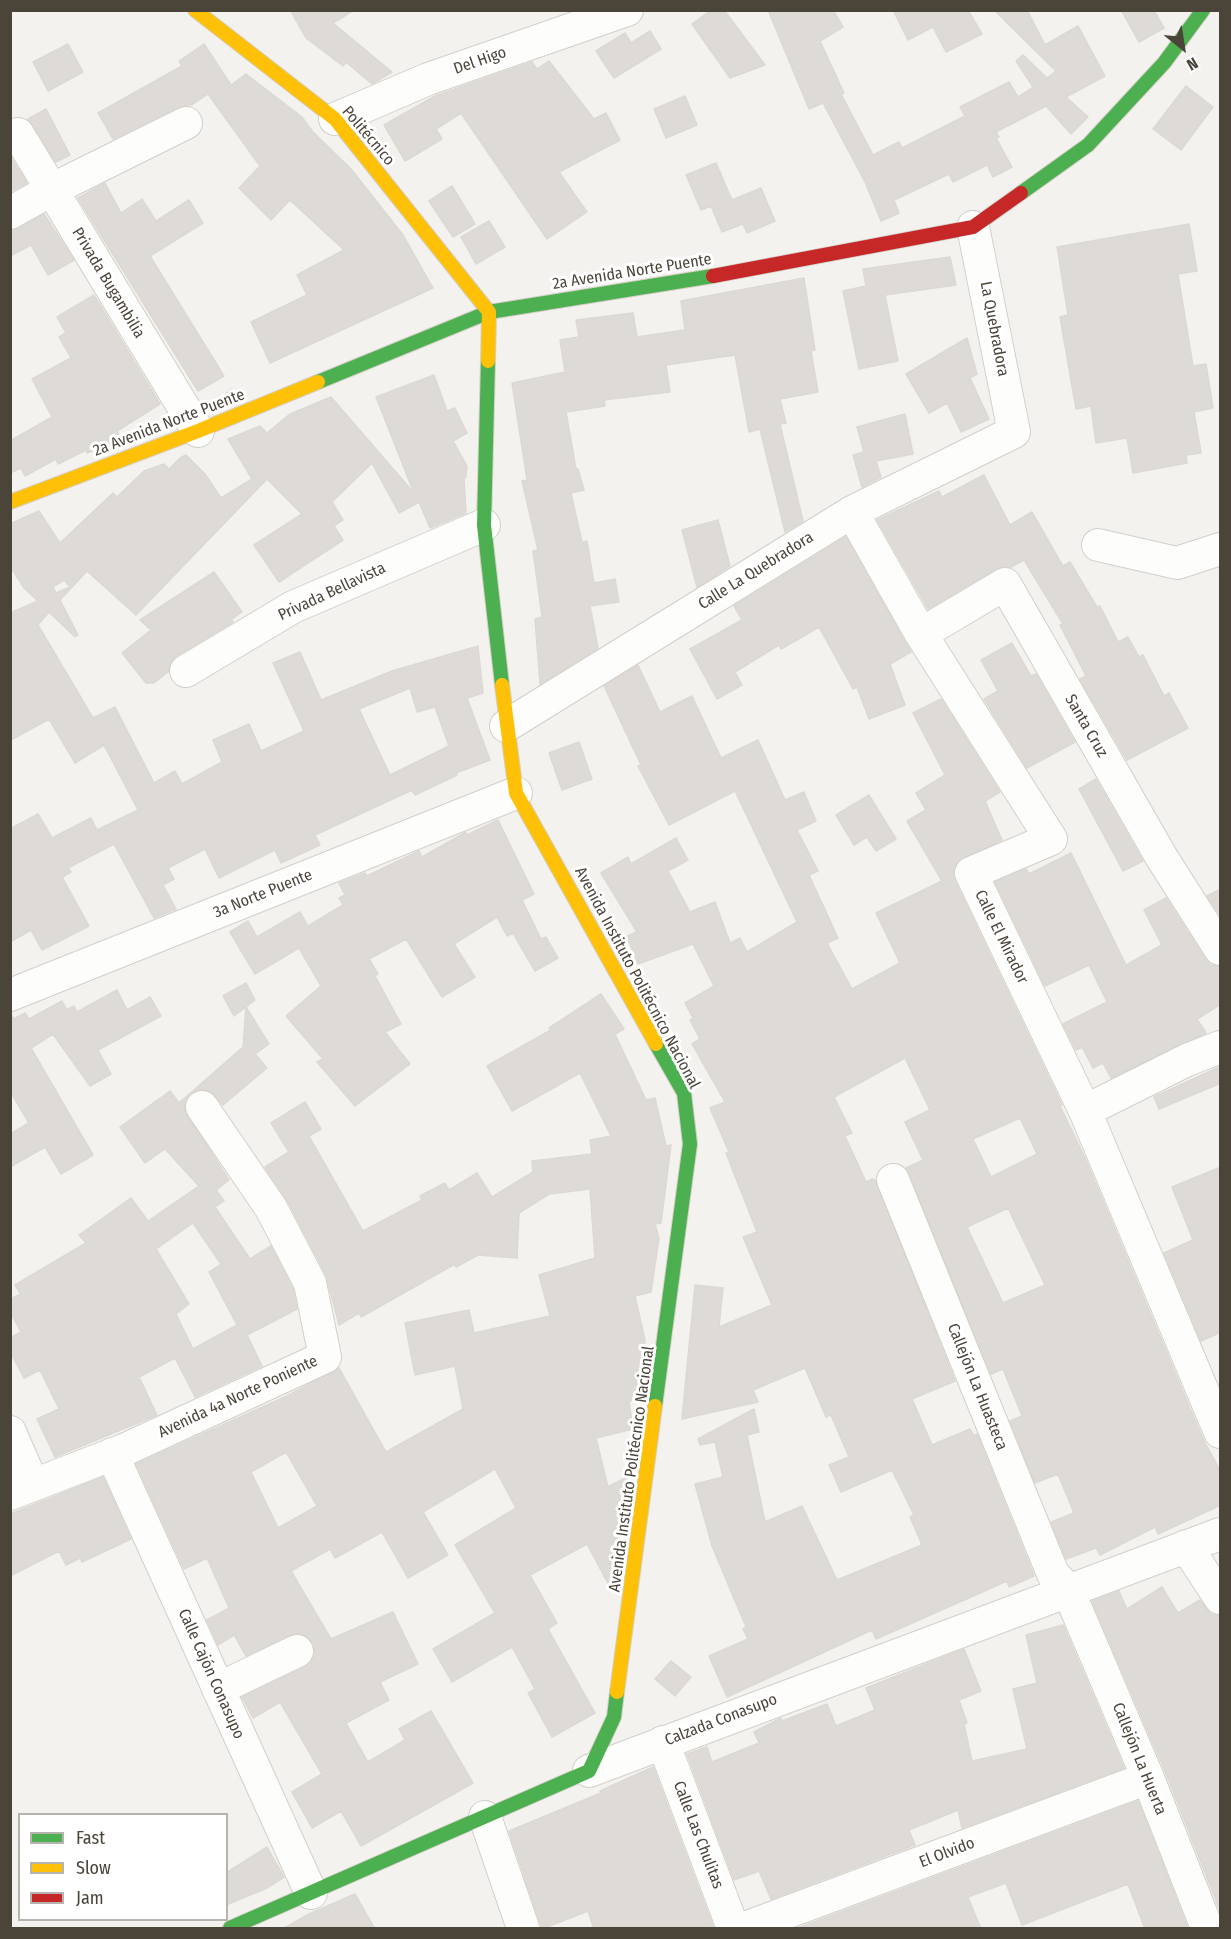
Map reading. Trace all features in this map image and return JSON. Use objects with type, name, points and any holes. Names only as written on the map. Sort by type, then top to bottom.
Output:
[{"type":"street","name":"Politécnico","points":[[195,10],[335,119],[489,312]]},
{"type":"street","name":"Del Higo","points":[[335,119],[428,79],[627,10]]},
{"type":"street","name":"2a Avenida Norte Puente","points":[[10,502],[198,431],[489,312],[672,284],[974,227],[1088,145],[1164,63],[1203,10]]},
{"type":"street","points":[[10,213],[51,190],[186,123]]},
{"type":"street","name":"Privada Bugambilia","points":[[18,134],[198,431]]},
{"type":"street","name":"La Quebradora","points":[[974,227],[1014,432]]},
{"type":"street","name":"Avenida Instituto Politécnico Nacional","points":[[489,312],[484,525],[506,726],[516,793],[684,1093],[690,1144],[680,1234],[614,1717],[590,1771]]},
{"type":"street","name":"Calle La Quebradora","points":[[506,726],[852,512],[1014,432]]},
{"type":"street","name":"Calle El Mirador","points":[[852,512],[921,634],[1051,839],[971,873],[1085,1111],[1221,1432]]},
{"type":"street","name":"Privada Bellavista","points":[[186,670],[293,607],[484,525]]},
{"type":"street","points":[[1098,544],[1177,563],[1221,549]]},
{"type":"street","name":"Santa Cruz","points":[[921,634],[1005,584],[1162,858],[1221,949]]},
{"type":"street","name":"3a Norte Puente","points":[[10,996],[516,793]]},
{"type":"street","points":[[1085,1111],[1187,1060],[1221,1047]]},
{"type":"street","name":"Avenida 4a Norte Poniente","points":[[118,1452],[325,1357],[310,1284],[272,1208],[202,1107]]},
{"type":"street","name":"Callejón La Huasteca","points":[[893,1180],[1053,1574],[1068,1590]]},
{"type":"street","points":[[10,1432],[22,1490],[118,1452]]},
{"type":"street","name":"Calle Cajón Conasupo","points":[[118,1452],[218,1689],[311,1893]]},
{"type":"street","name":"Calzada Conasupo","points":[[230,1929],[590,1771],[1221,1534]]},
{"type":"street","points":[[1186,1546],[1221,1598]]},
{"type":"street","name":"Callejón La Huerta","points":[[1068,1590],[1148,1778],[1207,1929]]},
{"type":"street","points":[[218,1689],[297,1651]]},
{"type":"street","name":"Calle Las Chulitas","points":[[663,1742],[733,1929]]},
{"type":"street","name":"El Olvido","points":[[745,1929],[1148,1778]]},
{"type":"street","points":[[485,1817],[523,1929]]},
{"type":"building","points":[[290,10],[354,10],[333,23],[392,72],[372,84],[346,62],[343,66],[306,38]]},
{"type":"building","points":[[711,10],[724,10],[765,65],[730,78],[692,24]]},
{"type":"building","points":[[768,10],[833,10],[843,27],[820,41],[844,93],[841,94],[873,155],[899,142],[902,148],[965,116],[960,107],[1009,82],[1018,97],[1033,87],[1016,61],[1023,55],[1047,78],[1056,71],[994,10],[1027,10],[1045,45],[1078,26],[1105,76],[1066,97],[1088,117],[1071,134],[1046,106],[996,132],[999,137],[996,138],[1012,167],[993,177],[987,165],[953,182],[949,174],[894,200],[899,213],[881,221],[865,182],[823,103],[809,109]]},
{"type":"building","points":[[893,10],[968,10],[982,34],[946,52],[933,27],[908,40]]},
{"type":"building","points":[[1121,10],[1154,10],[1164,28],[1139,42]]},
{"type":"building","points":[[650,31],[661,49],[614,78],[596,51],[625,33],[631,43]]},
{"type":"building","points":[[68,44],[83,72],[48,91],[33,62]]},
{"type":"building","points":[[204,44],[231,85],[246,74],[302,117],[312,131],[351,169],[403,235],[433,288],[270,363],[251,322],[307,295],[297,275],[344,250],[290,200],[271,220],[239,188],[260,166],[208,94],[190,106],[178,107],[113,139],[98,113],[182,66],[179,61]]},
{"type":"building","points":[[549,61],[594,119],[606,113],[620,140],[559,172],[587,212],[547,239],[461,113],[436,129],[442,139],[405,161],[384,125],[435,96],[532,62],[537,69]]},
{"type":"building","points":[[1186,86],[1213,107],[1181,150],[1153,129]]},
{"type":"building","points":[[685,96],[697,125],[666,138],[654,109]]},
{"type":"building","points":[[46,109],[70,155],[56,162],[28,119]]},
{"type":"building","points":[[10,156],[27,183],[10,192]]},
{"type":"building","points":[[716,163],[732,200],[761,188],[775,221],[747,233],[743,224],[722,232],[711,206],[701,210],[686,175]]},
{"type":"building","points":[[105,183],[121,213],[142,199],[156,221],[189,200],[203,223],[150,256],[224,376],[198,391],[78,198]]},
{"type":"building","points":[[452,186],[475,224],[453,237],[429,201]]},
{"type":"building","points":[[44,214],[74,260],[48,275],[31,245],[10,256],[10,231]]},
{"type":"building","points":[[489,221],[505,247],[476,264],[461,237]]},
{"type":"building","points":[[1189,224],[1197,271],[1178,274],[1193,366],[1206,364],[1213,408],[1194,412],[1201,453],[1186,455],[1187,463],[1133,473],[1127,438],[1096,443],[1091,406],[1076,409],[1060,317],[1068,315],[1057,247]]},
{"type":"building","points":[[950,257],[956,285],[885,295],[898,361],[859,369],[843,291],[866,286],[863,269]]},
{"type":"building","points":[[804,278],[815,350],[811,351],[818,392],[780,399],[786,423],[780,424],[803,521],[785,532],[760,429],[749,432],[735,355],[666,365],[670,392],[604,400],[605,406],[566,412],[576,469],[578,469],[584,490],[571,493],[582,542],[587,541],[594,583],[615,579],[619,602],[590,606],[598,648],[540,684],[535,619],[542,617],[533,551],[538,550],[522,481],[527,480],[512,383],[565,372],[560,340],[579,337],[576,320],[633,313],[637,337],[685,330],[681,301]]},
{"type":"building","points":[[94,295],[160,404],[117,431],[120,437],[105,446],[87,453],[86,450],[58,464],[56,459],[25,476],[21,468],[10,473],[10,441],[52,417],[32,379],[71,358],[59,337],[66,333],[57,317]]},
{"type":"building","points":[[967,338],[977,374],[970,378],[989,419],[961,432],[947,403],[929,413],[906,374]]},
{"type":"building","points":[[434,375],[447,411],[455,408],[467,433],[453,441],[467,466],[464,479],[466,513],[430,528],[419,502],[399,513],[372,463],[332,502],[343,520],[334,526],[343,540],[279,582],[254,545],[302,514],[267,479],[136,615],[87,571],[60,600],[78,635],[75,637],[49,612],[38,625],[93,718],[115,707],[154,783],[175,771],[182,784],[222,762],[213,740],[249,724],[261,751],[304,731],[273,663],[300,652],[321,700],[392,671],[478,646],[483,693],[467,698],[490,760],[456,773],[457,775],[415,795],[412,790],[315,835],[320,845],[281,863],[275,850],[219,878],[205,849],[168,868],[174,879],[163,885],[176,909],[154,918],[114,844],[68,868],[71,872],[62,877],[89,926],[42,950],[31,930],[10,942],[10,829],[38,814],[52,838],[91,818],[97,830],[138,810],[104,745],[75,763],[49,719],[11,740],[10,613],[38,601],[24,588],[10,566],[10,524],[39,511],[60,543],[113,493],[117,497],[144,471],[164,464],[169,469],[186,455],[205,474],[221,498],[252,479],[228,439],[260,426],[267,433],[290,414],[331,397],[414,493],[376,397]],"holes":[[[64,580],[70,587],[56,593],[53,587]],[[410,688],[417,712],[435,707],[449,746],[390,775],[359,709]]]},
{"type":"building","points":[[231,389],[235,395],[215,404]]},
{"type":"building","points":[[905,414],[913,454],[876,461],[881,477],[862,487],[853,455],[864,452],[857,427]]},
{"type":"building","points":[[984,475],[1010,525],[1032,512],[1063,566],[1070,562],[1097,607],[1100,606],[1118,642],[1128,637],[1139,657],[1143,655],[1164,696],[1169,693],[1188,728],[1127,760],[1080,679],[1086,676],[1060,625],[1063,624],[1024,560],[1011,567],[996,569],[928,609],[877,520],[939,491],[942,497]]},
{"type":"building","points":[[718,520],[730,566],[697,587],[682,530]]},
{"type":"building","points":[[846,537],[911,652],[890,664],[905,705],[869,719],[857,687],[853,689],[819,627],[781,649],[779,645],[735,672],[742,685],[717,699],[690,649],[742,620],[734,606]]},
{"type":"building","points":[[214,572],[242,612],[232,619],[233,622],[176,656],[170,663],[168,672],[154,683],[146,683],[122,653],[151,630],[140,620]]},
{"type":"building","points":[[1012,643],[1031,676],[1036,674],[1075,742],[1027,768],[984,699],[998,691],[981,660]]},
{"type":"building","points":[[638,665],[660,712],[692,696],[721,758],[758,740],[785,800],[804,792],[816,821],[797,830],[818,871],[809,875],[838,938],[827,943],[852,989],[900,963],[876,913],[942,881],[907,821],[926,810],[916,793],[945,775],[913,713],[941,699],[1000,792],[985,801],[1002,840],[957,862],[953,871],[955,881],[1062,1105],[1060,1106],[1085,1158],[1203,1439],[1221,1472],[1221,1505],[1158,1534],[1155,1527],[1100,1555],[1096,1548],[1066,1559],[1051,1522],[1074,1513],[1058,1474],[1035,1483],[1010,1421],[1022,1416],[1003,1369],[991,1374],[906,1168],[923,1160],[905,1122],[930,1110],[905,1058],[834,1097],[852,1133],[845,1136],[866,1182],[873,1179],[876,1181],[955,1381],[912,1399],[932,1445],[970,1429],[974,1436],[977,1434],[1034,1576],[1009,1587],[1007,1581],[876,1639],[872,1630],[727,1697],[709,1656],[748,1639],[743,1629],[746,1627],[712,1546],[695,1484],[723,1477],[715,1442],[700,1445],[698,1439],[754,1409],[759,1432],[747,1435],[765,1522],[802,1506],[837,1580],[922,1545],[910,1517],[914,1515],[892,1470],[841,1492],[829,1465],[849,1457],[831,1415],[826,1417],[805,1368],[753,1390],[758,1402],[682,1419],[695,1285],[723,1288],[719,1327],[772,1305],[743,1237],[757,1232],[726,1153],[729,1152],[710,1108],[725,1102],[692,1044],[700,1039],[690,1020],[693,1018],[685,1003],[714,986],[693,944],[638,964],[627,936],[637,932],[601,873],[628,857],[631,864],[676,838],[688,860],[668,871],[690,912],[715,902],[730,943],[740,938],[747,952],[797,922],[735,791],[669,825],[638,766],[641,765],[604,686]],"holes":[[[1020,1118],[1037,1154],[991,1177],[973,1139]],[[1008,1208],[1045,1285],[1003,1303],[967,1227]]]},
{"type":"building","points":[[579,742],[592,779],[562,790],[549,753]]},
{"type":"building","points":[[1096,779],[1143,861],[1123,871],[1079,789]]},
{"type":"building","points":[[869,795],[896,839],[876,851],[867,837],[854,845],[836,815]]},
{"type":"building","points":[[498,820],[534,894],[522,900],[541,939],[546,937],[558,958],[535,971],[513,933],[507,936],[497,917],[454,944],[475,977],[442,997],[406,939],[369,959],[378,974],[375,976],[401,1024],[385,1032],[410,1064],[355,1106],[317,1062],[323,1059],[286,1016],[321,986],[299,948],[255,974],[230,932],[248,921],[257,937],[300,912],[308,926],[343,905],[339,898],[345,895],[339,883],[365,873],[367,876],[419,851],[422,857],[466,832],[467,835]]},
{"type":"building","points":[[1071,853],[1126,965],[1162,945],[1144,910],[1166,898],[1205,959],[1211,965],[1221,967],[1221,1004],[1197,1019],[1206,1033],[1111,1078],[1103,1063],[1093,1068],[1082,1047],[1076,1050],[1063,1024],[1107,1002],[1089,965],[1045,986],[995,882],[1026,869],[1029,874]]},
{"type":"building","points":[[1221,889],[1221,916],[1207,896]]},
{"type":"building","points":[[246,983],[255,1000],[234,1016],[223,996]]},
{"type":"building","points":[[117,990],[127,1010],[150,997],[161,1016],[98,1050],[111,1074],[90,1086],[53,1034],[31,1048],[93,1155],[61,1174],[45,1147],[10,1167],[10,1134],[29,1123],[10,1091],[10,1013],[14,1019],[25,1013],[29,1019],[62,1001],[67,1010],[74,1006],[77,1012]]},
{"type":"building","points":[[601,994],[624,1029],[615,1034],[646,1100],[655,1098],[666,1146],[671,1145],[661,1223],[655,1224],[659,1238],[651,1292],[635,1296],[645,1340],[637,1399],[629,1401],[633,1429],[596,1438],[608,1487],[627,1477],[612,1591],[587,1544],[530,1575],[557,1623],[548,1629],[595,1713],[552,1737],[528,1693],[535,1689],[512,1647],[452,1682],[433,1649],[495,1613],[455,1545],[516,1508],[495,1469],[423,1512],[448,1555],[408,1578],[382,1532],[335,1558],[330,1549],[291,1571],[331,1639],[393,1612],[418,1664],[380,1682],[389,1700],[346,1723],[368,1762],[405,1740],[399,1729],[431,1711],[473,1783],[361,1846],[341,1811],[312,1828],[292,1792],[322,1774],[280,1702],[253,1718],[242,1697],[305,1667],[312,1661],[315,1653],[313,1643],[308,1637],[299,1633],[246,1656],[234,1635],[218,1645],[207,1620],[229,1608],[207,1558],[184,1569],[136,1464],[287,1396],[339,1368],[386,1452],[463,1409],[455,1366],[415,1375],[405,1323],[469,1310],[474,1333],[550,1316],[539,1275],[595,1258],[590,1189],[549,1194],[519,1213],[517,1258],[478,1255],[456,1267],[455,1264],[361,1317],[359,1313],[339,1325],[326,1275],[287,1200],[265,1167],[289,1152],[271,1123],[305,1102],[321,1129],[309,1136],[363,1231],[422,1200],[420,1196],[445,1183],[449,1190],[477,1173],[492,1197],[533,1172],[532,1161],[592,1154],[590,1140],[611,1136],[580,1073],[512,1111],[487,1066],[551,1030],[549,1028]],"holes":[[[286,1452],[317,1506],[278,1528],[251,1472]]]},
{"type":"building","points":[[246,1007],[269,1044],[255,1054],[267,1068],[223,1105],[210,1091],[200,1089],[192,1092],[186,1099],[184,1109],[229,1180],[216,1190],[224,1201],[215,1207],[250,1259],[271,1246],[293,1289],[297,1309],[247,1335],[262,1366],[195,1397],[175,1358],[139,1377],[157,1415],[55,1457],[37,1419],[59,1409],[40,1370],[24,1378],[10,1352],[10,1338],[21,1332],[10,1312],[10,1299],[21,1294],[15,1285],[86,1243],[79,1235],[131,1198],[148,1221],[199,1186],[165,1149],[145,1163],[120,1127],[170,1091],[179,1103],[243,1047]],"holes":[[[193,1223],[221,1264],[209,1272],[237,1325],[193,1349],[176,1314],[189,1304],[156,1249]]]},
{"type":"building","points":[[1221,1066],[1221,1083],[1159,1109],[1154,1097]]},
{"type":"building","points":[[1221,1167],[1221,1332],[1201,1341],[1164,1253],[1193,1240],[1172,1187]]},
{"type":"building","points":[[103,1477],[131,1539],[82,1562],[80,1558],[66,1565],[59,1551],[10,1576],[10,1514]]},
{"type":"building","points":[[1162,1587],[1178,1613],[1200,1600],[1211,1614],[1221,1616],[1221,1913],[1165,1771],[1092,1601],[1119,1591],[1127,1609]]},
{"type":"building","points":[[1063,1625],[1124,1768],[962,1828],[958,1810],[909,1830],[915,1845],[771,1899],[759,1871],[734,1880],[687,1754],[707,1747],[712,1762],[759,1743],[754,1732],[781,1718],[782,1721],[827,1704],[836,1726],[875,1710],[866,1688],[964,1649],[981,1691],[959,1700],[967,1723],[964,1724],[972,1761],[1027,1749],[1013,1689],[1037,1683],[1026,1635]]},
{"type":"building","points":[[671,1661],[691,1677],[675,1696],[655,1679]]},
{"type":"building","points":[[653,1767],[714,1929],[594,1929],[588,1911],[542,1929],[509,1831],[601,1793],[600,1791]]},
{"type":"building","points":[[1138,1801],[1188,1929],[1145,1929],[1128,1884],[1022,1925],[1006,1883],[968,1897],[981,1929],[795,1929]]},
{"type":"building","points":[[267,1847],[284,1877],[267,1888],[228,1904],[228,1872]]},
{"type":"building","points":[[355,1894],[375,1929],[283,1929],[309,1914]]},
{"type":"traffic: fast","points":[[1021,193],[1088,145],[1164,63],[1203,10]]},
{"type":"traffic: fast","points":[[318,382],[489,312],[713,276]]},
{"type":"traffic: fast","points":[[488,361],[484,525],[502,685]]},
{"type":"traffic: fast","points":[[655,1406],[690,1144],[684,1093],[656,1044]]},
{"type":"traffic: fast","points":[[230,1928],[589,1771],[614,1717],[617,1692]]},
{"type":"traffic: slow","points":[[195,10],[335,119],[489,312],[488,361]]},
{"type":"traffic: slow","points":[[10,502],[198,431],[318,382]]},
{"type":"traffic: slow","points":[[502,685],[516,793],[656,1044]]},
{"type":"traffic: slow","points":[[617,1692],[655,1406]]},
{"type":"traffic: jam","points":[[713,276],[973,227],[1021,193]]}]
